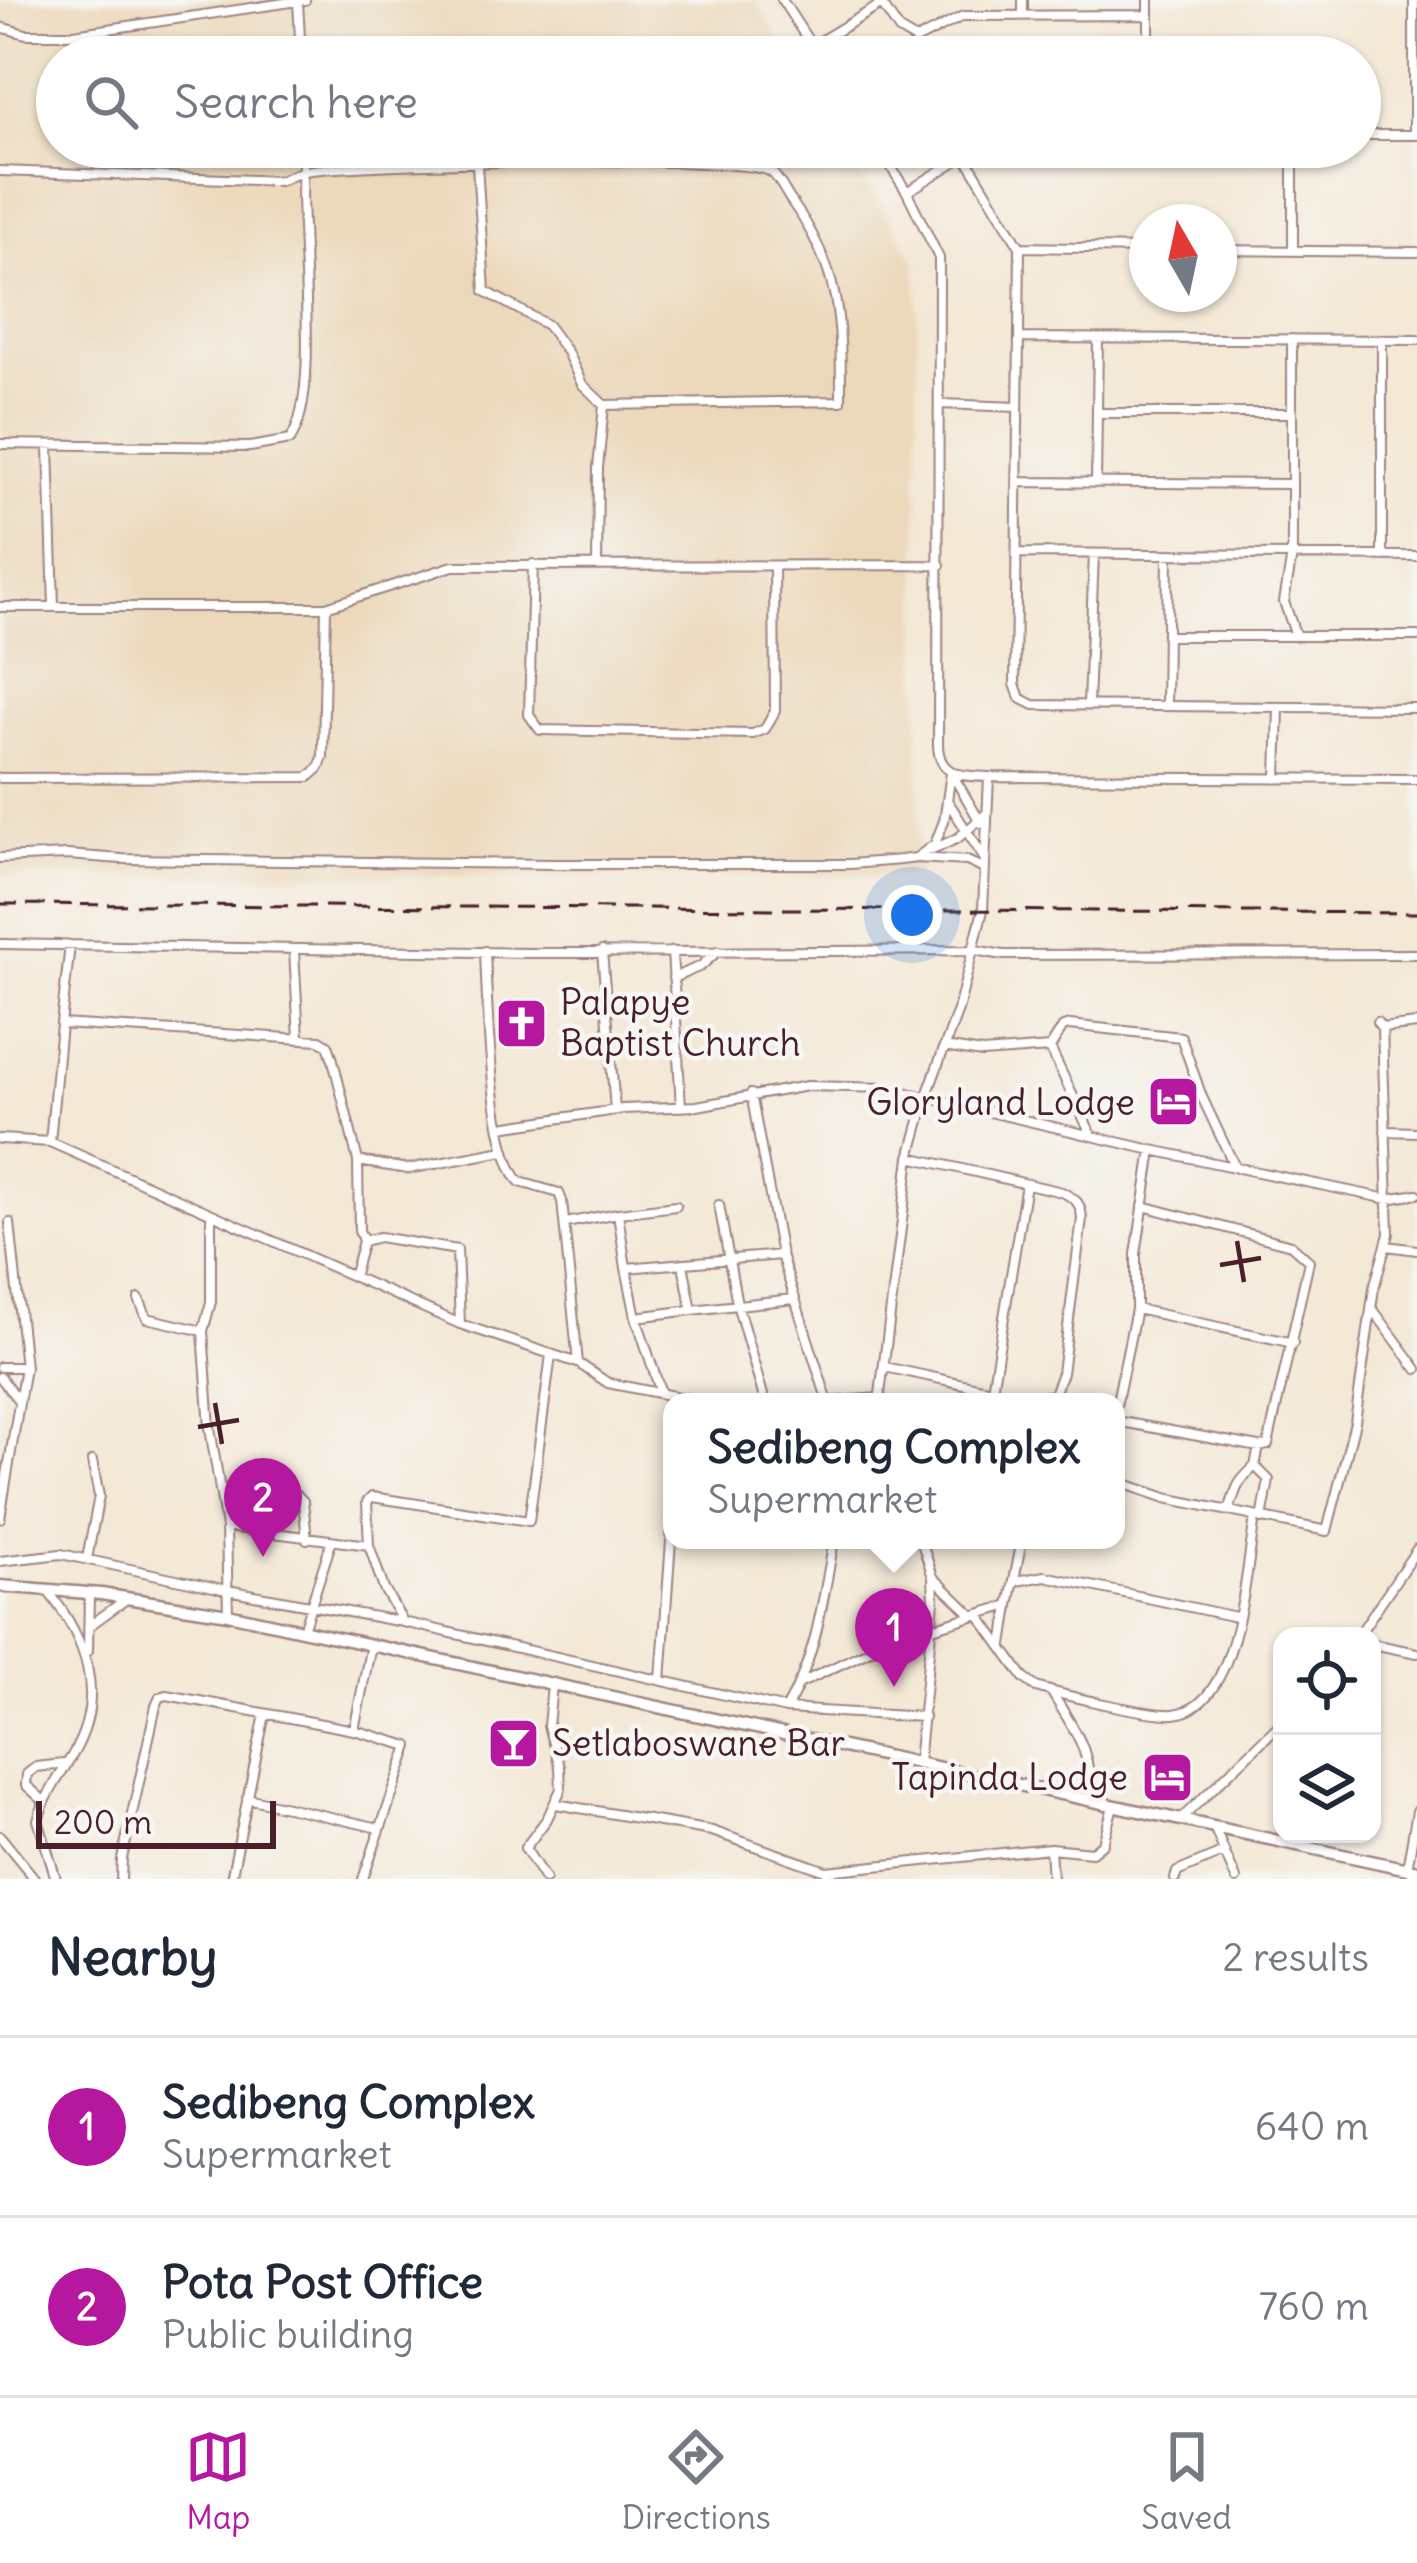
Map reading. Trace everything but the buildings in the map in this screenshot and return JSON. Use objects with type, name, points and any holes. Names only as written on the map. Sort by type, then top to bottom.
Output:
[{"type":"street","points":[[782,0],[805,36]]},
{"type":"street","points":[[1023,0],[1023,14]]},
{"type":"street","points":[[1082,0],[1083,15]]},
{"type":"street","points":[[1149,0],[1149,36]]},
{"type":"street","points":[[1381,135],[1416,135],[1414,0]]},
{"type":"street","points":[[0,27],[26,34],[74,34],[302,1],[302,36]]},
{"type":"street","points":[[827,36],[880,2],[898,30],[909,36]]},
{"type":"street","points":[[924,36],[963,16],[1149,15]]},
{"type":"street","points":[[0,444],[250,447],[290,440],[297,429],[303,380],[306,268],[302,168]]},
{"type":"street","points":[[0,171],[280,181],[301,172],[389,168]]},
{"type":"street","points":[[477,168],[485,291],[548,326],[582,384],[604,405],[841,401],[841,317],[826,260],[770,172],[756,168]]},
{"type":"street","points":[[892,168],[939,258],[938,755],[983,817]]},
{"type":"street","points":[[907,192],[945,168]]},
{"type":"street","points":[[973,168],[1020,247],[1017,692],[1025,702],[1417,708]]},
{"type":"street","points":[[1293,168],[1293,250]]},
{"type":"street","points":[[1020,247],[1129,249]]},
{"type":"street","points":[[1237,250],[1417,252]]},
{"type":"street","points":[[1019,338],[1417,340]]},
{"type":"street","points":[[1096,482],[1098,339]]},
{"type":"street","points":[[1292,339],[1292,555],[1284,602],[1296,636]]},
{"type":"street","points":[[1382,339],[1382,556]]},
{"type":"street","points":[[941,404],[1018,407]]},
{"type":"street","points":[[597,565],[604,405]]},
{"type":"street","points":[[1097,413],[1292,413]]},
{"type":"street","points":[[49,447],[55,606]]},
{"type":"street","points":[[1017,482],[1292,484]]},
{"type":"street","points":[[1016,553],[1417,556]]},
{"type":"street","points":[[1088,705],[1094,554]]},
{"type":"street","points":[[1166,706],[1168,554]]},
{"type":"street","points":[[533,564],[532,724],[540,730],[753,734],[765,729],[775,711],[774,566]]},
{"type":"street","points":[[0,607],[326,607],[443,568],[940,565]]},
{"type":"street","points":[[0,778],[309,777],[322,757],[326,607]]},
{"type":"street","points":[[1167,636],[1417,635]]},
{"type":"street","points":[[1277,779],[1279,707]]},
{"type":"street","points":[[951,773],[1417,779]]},
{"type":"street","points":[[921,856],[935,844],[944,821],[951,773]]},
{"type":"street","points":[[880,1393],[910,1157],[975,950],[983,910],[988,777]]},
{"type":"street","points":[[946,797],[985,864]]},
{"type":"street","points":[[921,856],[983,817]]},
{"type":"street","points":[[0,858],[850,864],[921,856],[985,864]]},
{"type":"street","points":[[0,944],[294,950],[975,950],[1003,955],[1417,953]]},
{"type":"street","points":[[50,1142],[70,945]]},
{"type":"street","points":[[294,950],[299,1036]]},
{"type":"street","points":[[485,951],[503,1151],[520,1182],[559,1193],[566,1223],[578,1363]]},
{"type":"street","points":[[602,951],[615,1110]]},
{"type":"street","points":[[673,951],[681,1107]]},
{"type":"street","points":[[674,978],[701,966],[718,951]]},
{"type":"street","points":[[61,1024],[167,1033],[299,1036],[328,1045],[358,1161],[363,1240],[353,1277]]},
{"type":"street","points":[[1125,1484],[1166,1498],[1328,1531],[1355,1422],[1374,1288],[1387,1246],[1379,1025],[1417,1024]]},
{"type":"street","points":[[1050,1048],[1070,1025],[1181,1037],[1234,1166]]},
{"type":"street","points":[[944,1047],[982,1053],[1050,1048]]},
{"type":"street","points":[[1050,1048],[1091,1135]]},
{"type":"street","points":[[501,1126],[615,1110],[681,1107],[834,1084],[927,1095],[1152,1150],[1388,1199],[1417,1194]]},
{"type":"street","points":[[751,1094],[781,1255],[824,1393]]},
{"type":"street","points":[[1385,1131],[1417,1132]]},
{"type":"street","points":[[0,1138],[50,1142],[460,1324],[578,1363],[608,1383],[661,1394],[636,1317],[618,1213]]},
{"type":"street","points":[[1119,1393],[1136,1309],[1136,1254],[1152,1150]]},
{"type":"street","points":[[358,1161],[408,1169],[503,1151]]},
{"type":"street","points":[[910,1157],[1062,1192],[1082,1207],[1062,1373],[1054,1393]]},
{"type":"street","points":[[992,1390],[1026,1184]]},
{"type":"street","points":[[718,1205],[736,1304],[761,1393]]},
{"type":"street","points":[[566,1223],[676,1206]]},
{"type":"street","points":[[1125,1423],[1264,1448],[1271,1439],[1309,1261],[1302,1251],[1143,1206]]},
{"type":"street","points":[[211,1216],[211,1302],[203,1331],[210,1428],[226,1527],[228,1614]]},
{"type":"street","points":[[0,1518],[25,1367],[10,1223]]},
{"type":"street","points":[[363,1240],[379,1238],[457,1250],[460,1324]]},
{"type":"street","points":[[1387,1246],[1417,1250]]},
{"type":"street","points":[[626,1268],[781,1255]]},
{"type":"street","points":[[683,1264],[692,1310]]},
{"type":"street","points":[[139,1299],[147,1318],[203,1331]]},
{"type":"street","points":[[636,1317],[794,1300]]},
{"type":"street","points":[[1136,1309],[1293,1343]]},
{"type":"street","points":[[1374,1309],[1417,1369]]},
{"type":"street","points":[[403,1622],[384,1589],[369,1545],[367,1502],[372,1497],[529,1521],[551,1355]]},
{"type":"street","points":[[0,1367],[25,1367]]},
{"type":"street","points":[[884,1367],[1009,1393]]},
{"type":"street","points":[[0,1377],[18,1396],[21,1408]]},
{"type":"street","points":[[1229,1511],[1241,1475],[1255,1466],[1259,1447]]},
{"type":"street","points":[[87,1559],[99,1496],[92,1461]]},
{"type":"street","points":[[933,1576],[1003,1645],[1024,1678],[1051,1692],[1176,1714],[1192,1708],[1214,1689],[1231,1652],[1269,1480],[1255,1466]]},
{"type":"street","points":[[220,1490],[297,1495],[303,1501],[308,1539]]},
{"type":"street","points":[[226,1527],[369,1545]]},
{"type":"street","points":[[303,1630],[331,1543]]},
{"type":"street","points":[[662,1680],[671,1549]]},
{"type":"street","points":[[786,1709],[816,1639],[832,1549]]},
{"type":"street","points":[[918,1764],[932,1629],[933,1576],[924,1549]]},
{"type":"street","points":[[1003,1645],[1021,1549]]},
{"type":"street","points":[[1365,1627],[1412,1563],[1417,1549]]},
{"type":"street","points":[[0,1561],[54,1553],[403,1622],[786,1709],[924,1717]]},
{"type":"street","points":[[1016,1581],[1045,1576],[1236,1617]]},
{"type":"street","points":[[0,1586],[89,1593],[228,1614],[1412,1870],[1417,1811]]},
{"type":"street","points":[[47,1590],[64,1611],[88,1659]]},
{"type":"street","points":[[56,1879],[38,1826],[88,1713],[89,1593]]},
{"type":"street","points":[[88,1627],[128,1598]]},
{"type":"street","points":[[801,1683],[889,1641],[1010,1605]]},
{"type":"street","points":[[354,1730],[371,1645]]},
{"type":"street","points":[[1381,1646],[1417,1653]]},
{"type":"street","points":[[545,1879],[525,1848],[556,1804],[562,1775],[548,1726],[552,1682]]},
{"type":"street","points":[[1051,1692],[1083,1744],[1091,1766],[1090,1799]]},
{"type":"street","points":[[121,1879],[160,1697],[354,1730],[409,1746],[363,1879]]},
{"type":"street","points":[[231,1879],[265,1714]]},
{"type":"street","points":[[1181,1819],[1273,1731]]},
{"type":"street","points":[[45,1802],[26,1785],[27,1774],[36,1767],[66,1764]]},
{"type":"street","points":[[248,1798],[379,1828]]},
{"type":"street","points":[[556,1804],[712,1832],[824,1875],[1050,1848],[1092,1852],[1099,1848],[1113,1804]]},
{"type":"street","points":[[1214,1827],[1236,1879]]},
{"type":"street","points":[[0,1836],[35,1879]]},
{"type":"street","points":[[1050,1848],[1052,1879]]},
{"type":"street","points":[[1175,1879],[1177,1871],[1224,1852]]},
{"type":"shaded area","points":[[0,0],[755,0],[777,36],[36,36],[36,168],[859,168],[917,263],[919,875],[0,876]]},
{"type":"railway","points":[[0,904],[1417,913]]},
{"type":"place","name":"Palapye Baptist Church","points":[[521,1023]]},
{"type":"place","name":"Gloryland Lodge","points":[[1174,1102]]},
{"type":"place","name":"Pota Post Office","points":[[263,1557]]},
{"type":"place","name":"Sedibeng Complex","points":[[894,1687]]},
{"type":"place","name":"Setlaboswane Bar","points":[[513,1743]]},
{"type":"place","name":"Tapinda Lodge","points":[[1167,1777]]}]
